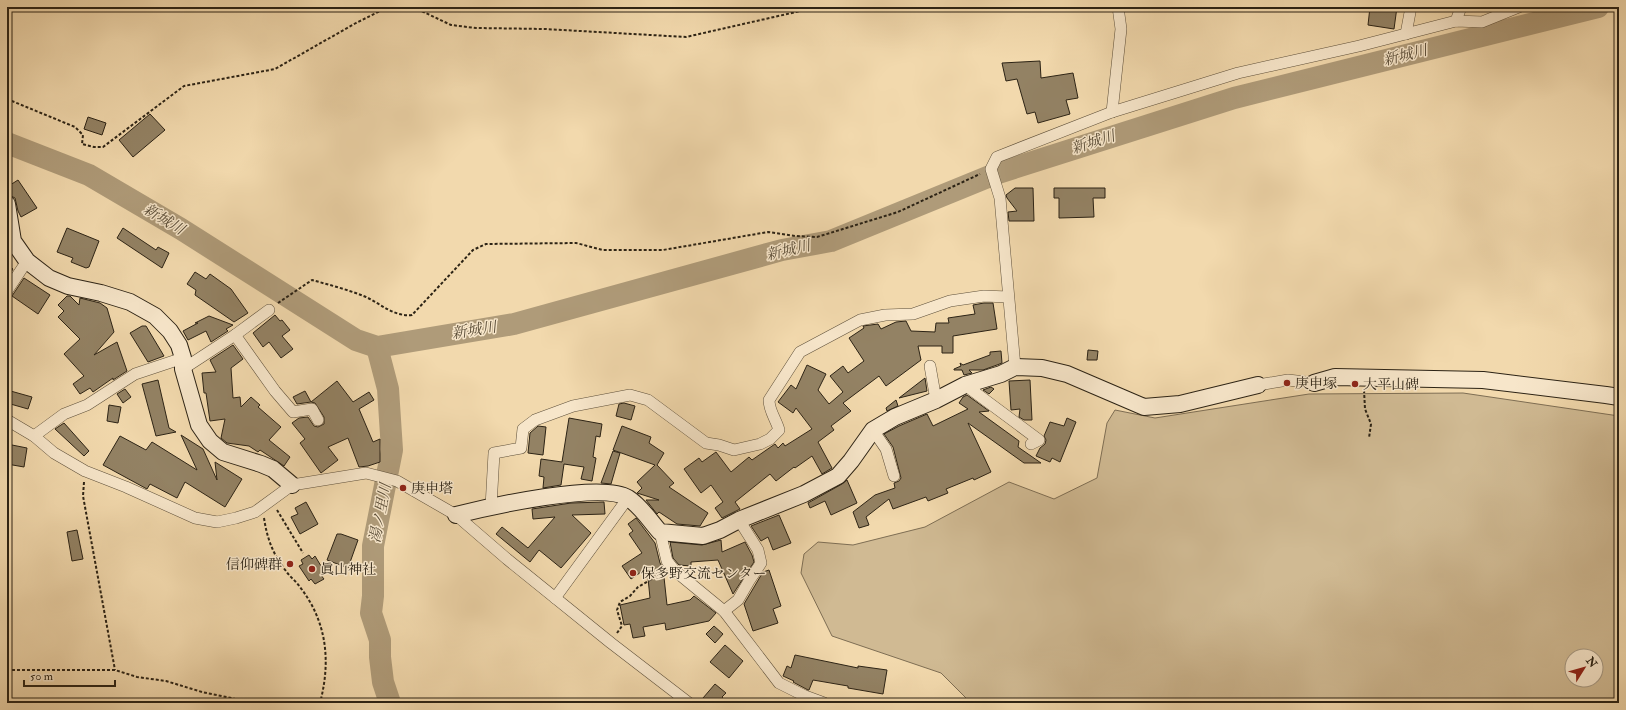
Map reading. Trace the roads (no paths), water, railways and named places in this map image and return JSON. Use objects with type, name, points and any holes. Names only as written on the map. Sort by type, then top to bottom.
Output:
[{"type":"street","points":[[1112,112],[1121,29],[1118,7]]},
{"type":"street","points":[[1406,34],[1411,7]]},
{"type":"street","points":[[1456,21],[1461,7]]},
{"type":"street","points":[[1015,367],[1000,198],[992,172],[998,157],[1112,112],[1238,73],[1359,46],[1456,21],[1482,22],[1514,8]]},
{"type":"street","points":[[7,204],[10,242],[27,261],[49,278],[68,286],[100,292],[130,302],[155,316],[170,331],[179,345],[199,425],[210,441],[223,452],[273,469],[292,485]]},
{"type":"street","points":[[7,291],[27,261]]},
{"type":"street","points":[[491,507],[494,452],[521,448],[523,429],[535,420],[573,406],[630,396],[648,400],[706,443],[719,445],[734,450],[760,444],[770,439],[779,430],[775,416],[769,409],[769,400],[800,352],[860,320],[885,315],[913,314],[950,302],[984,296],[1008,297]]},
{"type":"street","points":[[34,436],[64,414],[87,405],[135,374],[183,364],[235,335],[269,310]]},
{"type":"street","points":[[235,335],[275,392],[294,412],[312,410],[318,420]]},
{"type":"street","points":[[930,366],[936,400]]},
{"type":"street","points":[[660,532],[702,536],[720,530],[740,520],[804,494],[838,476],[851,461],[873,430],[896,417],[936,400],[965,385],[1001,374],[1015,367],[1042,368],[1067,374],[1144,407],[1180,404],[1258,386],[1278,388],[1314,383],[1335,377],[1483,380],[1598,394],[1619,398]]},
{"type":"street","points":[[965,385],[1039,440],[1031,444]]},
{"type":"street","points":[[7,420],[34,436],[54,453],[85,471],[126,487],[196,518],[217,522],[255,512],[292,485],[366,473],[397,481],[456,515],[555,598],[689,703]]},
{"type":"street","points":[[873,430],[886,449],[894,476]]},
{"type":"street","points":[[456,515],[547,496],[597,492],[615,494],[628,498],[646,515],[660,532],[667,561],[670,565],[681,576],[724,611],[779,682],[805,696],[824,703]]},
{"type":"street","points":[[555,598],[628,498]]},
{"type":"street","points":[[724,611],[738,600],[761,563],[758,550],[740,520]]},
{"type":"waterway","name":"新城川","points":[[7,143],[89,175],[181,229],[356,340],[377,347],[514,324],[782,250],[831,241],[995,174],[1234,98],[1598,7]]},
{"type":"waterway","name":"湯ノ里川","points":[[377,347],[388,389],[392,450],[373,546],[373,596],[371,613],[380,640],[380,657],[383,682],[390,703]]},
{"type":"place","name":"庚申塚","points":[[1287,383]]},
{"type":"place","name":"大平山碑","points":[[1355,384]]},
{"type":"place","name":"庚申塔","points":[[403,488]]},
{"type":"place","name":"信仰碑群","points":[[290,564]]},
{"type":"place","name":"眞山神社","points":[[312,569]]},
{"type":"place","name":"保多野交流センター","points":[[633,573]]}]
